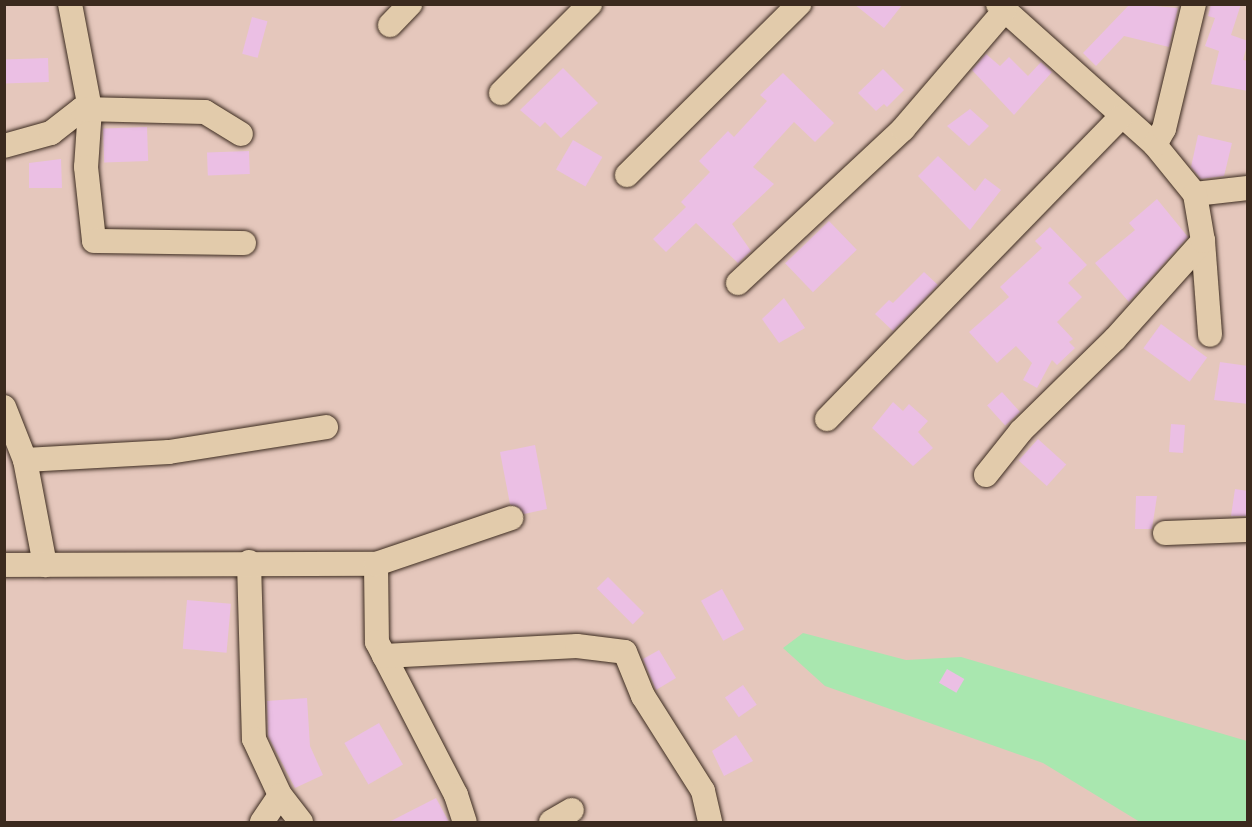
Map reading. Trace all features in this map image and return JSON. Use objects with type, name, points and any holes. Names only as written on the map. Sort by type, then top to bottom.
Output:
[{"type":"street","points":[[70,4],[90,109],[86,167],[94,241],[244,243]]},
{"type":"street","points":[[390,25],[410,4]]},
{"type":"street","points":[[501,93],[590,4]]},
{"type":"street","points":[[627,175],[799,4]]},
{"type":"street","points":[[1155,145],[1164,129],[1194,4]]},
{"type":"street","points":[[738,283],[903,129],[1001,8],[1120,118],[1155,145],[1196,194],[1203,241],[1210,335]]},
{"type":"street","points":[[4,146],[51,133],[82,109],[206,112],[241,134]]},
{"type":"street","points":[[827,418],[1120,118]]},
{"type":"street","points":[[1196,194],[1248,188]]},
{"type":"street","points":[[986,475],[1021,430],[1115,339],[1203,241]]},
{"type":"street","points":[[4,407],[26,460],[45,565]]},
{"type":"street","points":[[26,460],[169,452],[326,427]]},
{"type":"street","points":[[4,565],[249,562],[376,564],[511,518]]},
{"type":"street","points":[[1166,533],[1248,530]]},
{"type":"street","points":[[249,562],[254,739],[280,795],[301,822]]},
{"type":"street","points":[[376,564],[377,642],[456,795],[465,822]]},
{"type":"street","points":[[384,656],[577,646],[625,652],[643,696],[703,790],[710,822]]},
{"type":"street","points":[[262,822],[280,795]]},
{"type":"street","points":[[551,822],[572,810]]},
{"type":"green space","points":[[803,633],[906,660],[961,657],[1247,741],[1247,822],[1140,822],[1043,763],[825,686],[783,648]]},
{"type":"building","points":[[854,4],[903,4],[884,28]]},
{"type":"building","points":[[1130,4],[1178,8],[1169,47],[1124,36],[1096,66],[1083,53]]},
{"type":"building","points":[[1211,4],[1241,4],[1231,35],[1248,41],[1243,60],[1248,61],[1248,91],[1211,84],[1219,51],[1205,46],[1215,18],[1208,16]]},
{"type":"building","points":[[252,17],[267,21],[258,58],[242,54]]},
{"type":"building","points":[[986,54],[1000,66],[1009,57],[1028,76],[1041,62],[1052,72],[1014,115],[972,70]]},
{"type":"building","points":[[48,58],[49,82],[5,84],[4,60]]},
{"type":"building","points":[[563,68],[598,103],[561,138],[545,122],[540,127],[520,110]]},
{"type":"building","points":[[883,69],[904,90],[887,107],[884,104],[876,111],[858,93]]},
{"type":"building","points":[[783,73],[834,123],[815,142],[794,122],[753,167],[774,184],[732,224],[751,251],[738,263],[696,223],[666,252],[653,239],[686,207],[681,202],[710,172],[699,161],[728,131],[734,137],[767,101],[760,95]]},
{"type":"building","points":[[970,109],[989,126],[969,146],[947,126]]},
{"type":"building","points":[[147,127],[148,161],[104,163],[103,129]]},
{"type":"building","points":[[1198,135],[1232,143],[1224,176],[1201,179],[1191,167]]},
{"type":"building","points":[[573,140],[602,157],[585,186],[556,169]]},
{"type":"building","points":[[249,151],[250,174],[208,175],[207,152]]},
{"type":"building","points":[[938,156],[975,191],[985,178],[1001,190],[970,230],[918,176]]},
{"type":"building","points":[[61,159],[62,188],[29,188],[29,163]]},
{"type":"building","points":[[1157,199],[1188,237],[1129,302],[1095,263],[1135,230],[1129,223]]},
{"type":"building","points":[[829,221],[857,250],[813,292],[785,263]]},
{"type":"building","points":[[1050,227],[1087,265],[1068,283],[1082,297],[1057,322],[1073,339],[1069,342],[1075,348],[1057,365],[1052,360],[1037,388],[1023,380],[1032,363],[1016,346],[997,363],[969,332],[1009,297],[1000,287],[1042,248],[1035,241]]},
{"type":"building","points":[[924,272],[938,285],[893,331],[875,314],[889,300],[893,303]]},
{"type":"building","points":[[784,298],[805,328],[779,343],[762,319]]},
{"type":"building","points":[[1161,324],[1207,358],[1189,382],[1143,348]]},
{"type":"building","points":[[1220,362],[1248,366],[1248,404],[1214,400]]},
{"type":"building","points":[[1002,392],[1020,412],[1005,425],[987,405]]},
{"type":"building","points":[[893,402],[903,411],[909,404],[928,421],[918,432],[933,448],[913,466],[872,428]]},
{"type":"building","points":[[1171,424],[1185,425],[1183,453],[1169,452]]},
{"type":"building","points":[[1038,439],[1066,464],[1047,486],[1019,461]]},
{"type":"building","points":[[535,445],[547,509],[524,514],[510,504],[500,452]]},
{"type":"building","points":[[1235,489],[1248,491],[1248,516],[1231,516]]},
{"type":"building","points":[[1136,496],[1157,496],[1152,529],[1135,529]]},
{"type":"building","points":[[608,577],[644,613],[633,624],[597,588]]},
{"type":"building","points":[[722,589],[744,629],[723,641],[701,601]]},
{"type":"building","points":[[187,600],[231,604],[227,653],[183,649]]},
{"type":"building","points":[[659,650],[676,678],[656,690],[643,659]]},
{"type":"building","points":[[947,669],[964,679],[956,693],[939,683]]},
{"type":"building","points":[[743,685],[757,705],[739,717],[725,698]]},
{"type":"building","points":[[307,698],[310,746],[323,775],[295,788],[268,736],[267,701]]},
{"type":"building","points":[[379,723],[403,765],[368,785],[344,743]]},
{"type":"building","points":[[736,735],[753,761],[724,776],[712,751]]},
{"type":"building","points":[[436,798],[449,822],[389,822]]}]
